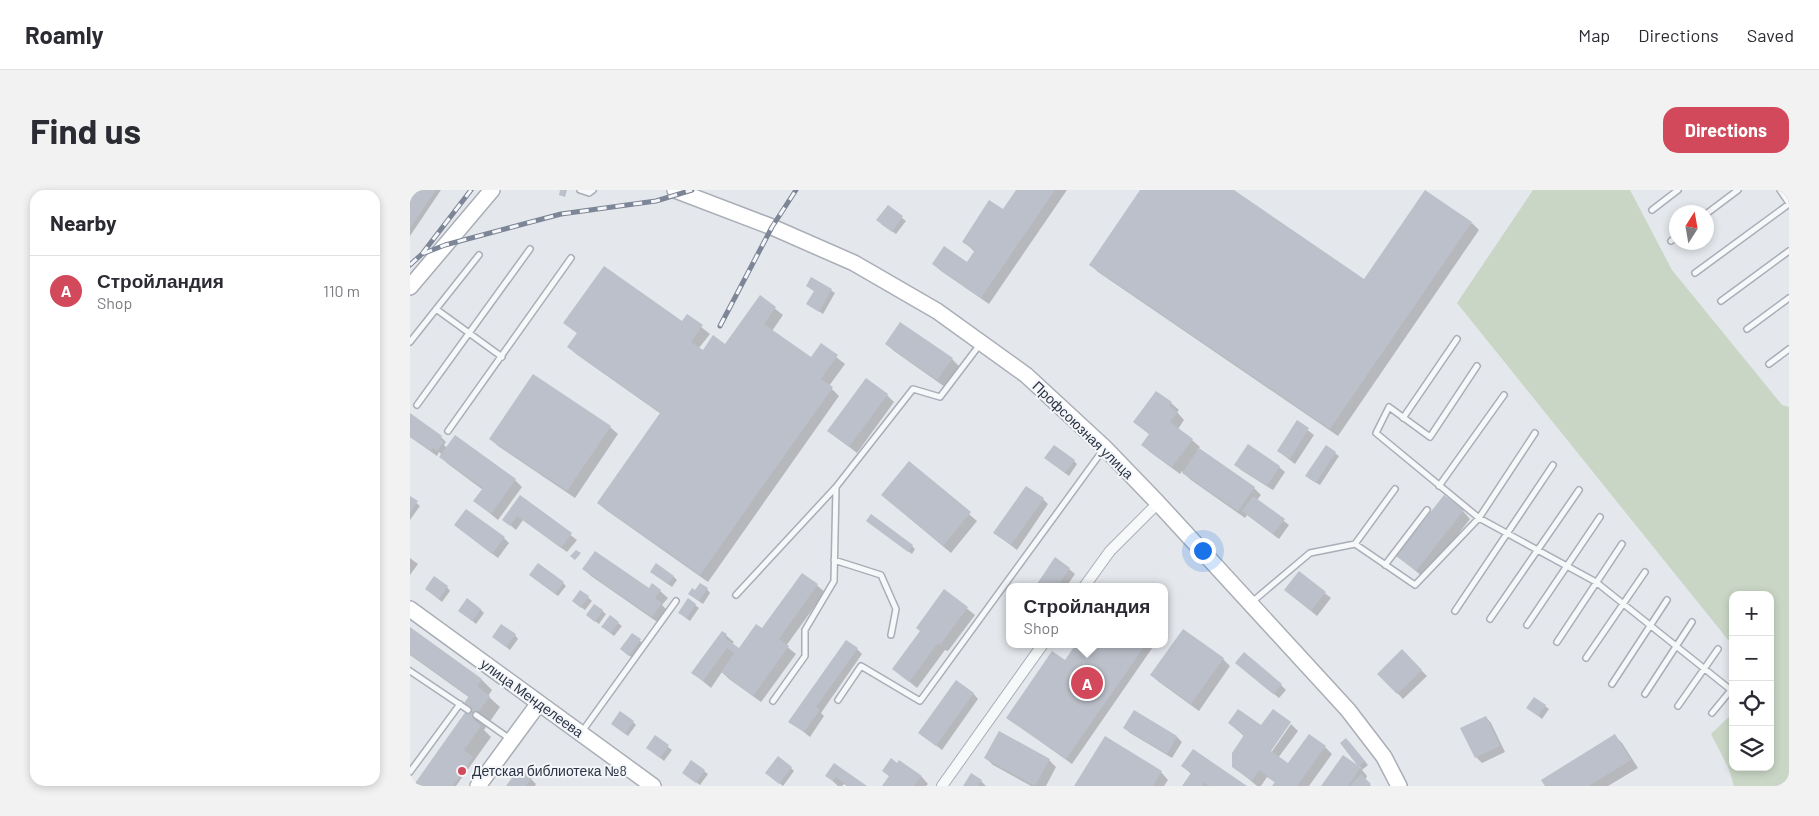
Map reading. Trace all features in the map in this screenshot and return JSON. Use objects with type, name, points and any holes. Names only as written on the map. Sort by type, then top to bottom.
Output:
[{"type":"main road","points":[[410,286],[492,190]]},
{"type":"main road","name":"Профсоюзная улица","points":[[675,190],[772,227],[854,263],[937,311],[1026,375],[1104,448],[1158,503],[1348,710],[1384,757],[1399,786]]},
{"type":"main road","name":"улица Менделеева","points":[[410,609],[653,786]]},
{"type":"main road","points":[[478,786],[539,703]]},
{"type":"street","points":[[1087,583],[1110,551],[1158,503]]},
{"type":"street","points":[[942,786],[1040,648]]},
{"type":"lane","points":[[580,190],[589,193],[593,190]]},
{"type":"lane","points":[[1652,210],[1678,190]]},
{"type":"lane","points":[[1714,208],[1738,190]]},
{"type":"lane","points":[[1695,273],[1789,204],[1780,190]]},
{"type":"lane","points":[[417,405],[530,249]]},
{"type":"lane","points":[[1721,301],[1789,251]]},
{"type":"lane","points":[[410,342],[479,255]]},
{"type":"lane","points":[[448,431],[571,258]]},
{"type":"lane","points":[[1747,329],[1789,298]]},
{"type":"lane","points":[[436,309],[502,357]]},
{"type":"lane","points":[[1402,418],[1457,338]]},
{"type":"lane","points":[[736,595],[836,487],[912,389],[940,397],[981,343]]},
{"type":"lane","points":[[1769,364],[1789,349]]},
{"type":"lane","points":[[1477,366],[1430,437],[1388,407],[1376,434],[1479,518],[1596,582],[1731,690],[1712,713]]},
{"type":"lane","points":[[1440,486],[1504,395]]},
{"type":"lane","points":[[1355,544],[1415,585],[1479,518],[1535,433]]},
{"type":"lane","points":[[838,700],[861,666],[920,701],[1104,448]]},
{"type":"lane","points":[[1455,611],[1553,466]]},
{"type":"lane","points":[[773,702],[805,656],[805,630],[834,581],[836,487]]},
{"type":"lane","points":[[1250,604],[1310,553],[1355,544],[1395,489]]},
{"type":"lane","points":[[1490,619],[1579,490]]},
{"type":"lane","points":[[1386,565],[1427,510]]},
{"type":"lane","points":[[1528,625],[1600,517]]},
{"type":"lane","points":[[1557,642],[1622,544]]},
{"type":"lane","points":[[834,560],[881,575],[896,609],[891,635]]},
{"type":"lane","points":[[1586,658],[1645,572]]},
{"type":"lane","points":[[1612,684],[1667,600]]},
{"type":"lane","points":[[580,733],[676,601]]},
{"type":"lane","points":[[1645,694],[1692,622]]},
{"type":"lane","points":[[1678,706],[1718,648]]},
{"type":"lane","points":[[410,670],[468,710]]},
{"type":"lane","points":[[410,772],[460,704]]},
{"type":"lane","points":[[476,715],[510,740]]},
{"type":"green space","points":[[1533,190],[1630,190],[1672,270],[1782,405],[1789,407],[1789,786],[1734,786],[1729,771],[1774,771],[1774,591],[1729,591],[1729,641],[1457,303]]},
{"type":"green space","points":[[1729,717],[1729,770],[1728,767],[1711,734]]},
{"type":"building","points":[[410,190],[436,190],[410,228]]},
{"type":"building","points":[[560,190],[567,190],[565,197],[559,195]]},
{"type":"building","points":[[1016,190],[1055,190],[981,298],[932,264],[944,246],[967,262],[975,250],[962,242],[989,200],[1003,209]]},
{"type":"building","points":[[1140,190],[1234,190],[1364,279],[1425,190],[1472,222],[1330,429],[1089,265]]},
{"type":"building","points":[[888,205],[903,216],[892,232],[876,220]]},
{"type":"building","points":[[604,266],[682,321],[687,314],[703,325],[691,342],[703,350],[713,335],[725,344],[760,295],[776,307],[764,324],[811,357],[821,343],[838,355],[821,379],[833,387],[700,575],[597,503],[660,413],[567,347],[577,333],[563,323]]},
{"type":"building","points":[[811,277],[832,289],[819,312],[806,304],[814,291],[806,286]]},
{"type":"building","points":[[900,322],[953,358],[937,380],[885,344]]},
{"type":"building","points":[[533,374],[611,426],[567,491],[489,439]]},
{"type":"building","points":[[866,378],[888,394],[849,447],[827,431]]},
{"type":"building","points":[[1156,391],[1172,402],[1169,406],[1178,412],[1170,422],[1193,439],[1172,467],[1141,445],[1149,434],[1133,422]]},
{"type":"building","points":[[410,413],[442,436],[440,439],[444,442],[437,451],[433,448],[431,451],[410,437]]},
{"type":"building","points":[[1297,420],[1309,428],[1290,459],[1277,451]]},
{"type":"building","points":[[455,435],[516,479],[491,514],[473,501],[483,488],[439,457]]},
{"type":"building","points":[[1248,444],[1280,466],[1267,486],[1234,465]]},
{"type":"building","points":[[1054,445],[1075,460],[1065,473],[1044,458]]},
{"type":"building","points":[[1326,445],[1336,452],[1316,483],[1305,476]]},
{"type":"building","points":[[1199,448],[1255,487],[1238,511],[1182,473]]},
{"type":"building","points":[[909,461],[971,512],[943,546],[881,495]]},
{"type":"building","points":[[1026,486],[1044,498],[1011,545],[993,533]]},
{"type":"building","points":[[520,495],[572,533],[561,548],[517,516],[510,526],[502,520]]},
{"type":"building","points":[[1444,495],[1464,510],[1416,571],[1396,556]]},
{"type":"building","points":[[410,496],[418,501],[410,513]]},
{"type":"building","points":[[1253,496],[1285,519],[1273,534],[1242,511]]},
{"type":"building","points":[[466,509],[505,537],[492,554],[454,525]]},
{"type":"building","points":[[871,514],[913,545],[908,552],[866,521]]},
{"type":"building","points":[[576,550],[581,553],[575,560],[570,556]]},
{"type":"building","points":[[595,551],[649,588],[652,583],[661,590],[655,598],[662,603],[652,617],[582,569]]},
{"type":"building","points":[[1055,557],[1070,568],[1060,583],[1038,583]]},
{"type":"building","points":[[538,563],[564,582],[555,594],[529,575]]},
{"type":"building","points":[[656,563],[674,576],[668,584],[650,572]]},
{"type":"building","points":[[1299,571],[1326,592],[1311,611],[1284,590]]},
{"type":"building","points":[[802,573],[818,584],[779,639],[789,646],[753,696],[721,672],[734,653],[727,648],[703,681],[691,673],[722,631],[727,634],[725,638],[739,648],[756,624],[762,628]]},
{"type":"building","points":[[434,576],[448,586],[439,599],[425,589]]},
{"type":"building","points":[[700,583],[708,588],[699,601],[688,594],[692,588],[695,590]]},
{"type":"building","points":[[944,589],[968,607],[909,682],[892,669],[920,631],[916,628]]},
{"type":"building","points":[[580,590],[589,596],[581,608],[572,601]]},
{"type":"building","points":[[467,598],[481,609],[472,621],[458,611]]},
{"type":"building","points":[[688,598],[696,604],[687,618],[678,613]]},
{"type":"building","points":[[594,604],[603,610],[595,622],[586,615]]},
{"type":"building","points":[[610,615],[619,622],[611,633],[601,627]]},
{"type":"building","points":[[501,624],[516,634],[506,647],[492,637]]},
{"type":"building","points":[[410,627],[482,679],[477,686],[490,696],[473,719],[481,726],[464,750],[473,757],[453,786],[413,786],[469,707],[464,703],[469,696],[410,654]]},
{"type":"building","points":[[1183,629],[1224,658],[1191,704],[1150,675]]},
{"type":"building","points":[[632,633],[641,639],[629,656],[620,649]]},
{"type":"building","points":[[846,640],[858,648],[816,707],[820,710],[804,732],[788,722]]},
{"type":"building","points":[[1073,648],[1143,648],[1066,759],[1006,718],[1052,651],[1065,660]]},
{"type":"building","points":[[1402,649],[1422,670],[1397,694],[1377,674]]},
{"type":"building","points":[[1244,652],[1282,684],[1273,694],[1235,663]]},
{"type":"building","points":[[956,680],[974,693],[936,746],[918,733]]},
{"type":"building","points":[[1534,697],[1546,705],[1538,716],[1526,708]]},
{"type":"building","points":[[1238,709],[1261,725],[1273,709],[1291,722],[1271,751],[1288,763],[1309,734],[1326,746],[1297,786],[1272,786],[1275,782],[1259,770],[1252,781],[1232,767],[1232,753],[1244,735],[1228,723]]},
{"type":"building","points":[[1134,710],[1177,736],[1167,754],[1123,728]]},
{"type":"building","points":[[620,711],[634,721],[625,734],[611,724]]},
{"type":"building","points":[[1486,716],[1500,746],[1475,758],[1460,728]]},
{"type":"building","points":[[999,731],[1050,759],[1035,786],[984,758]]},
{"type":"building","points":[[1615,734],[1631,760],[1589,786],[1545,786],[1541,780]]},
{"type":"building","points":[[655,735],[669,745],[660,758],[646,748]]},
{"type":"building","points":[[1105,736],[1162,771],[1153,786],[1074,786]]},
{"type":"building","points":[[1346,738],[1365,761],[1359,766],[1361,767],[1348,786],[1321,786],[1343,755],[1357,765],[1340,743]]},
{"type":"building","points":[[1193,749],[1247,786],[1209,786],[1204,782],[1202,786],[1182,786],[1191,773],[1181,766]]},
{"type":"building","points":[[778,756],[792,767],[779,784],[765,773]]},
{"type":"building","points":[[891,758],[897,763],[899,760],[922,776],[914,786],[882,786],[889,776],[882,771]]},
{"type":"building","points":[[691,760],[705,770],[696,783],[682,773]]},
{"type":"building","points":[[834,763],[867,786],[848,786],[836,777],[833,781],[825,776]]},
{"type":"building","points":[[519,768],[532,778],[526,786],[506,786]]},
{"type":"building","points":[[971,773],[982,780],[978,786],[963,786]]},
{"type":"building","points":[[1361,774],[1371,784],[1368,786],[1350,786]]},
{"type":"railway","points":[[422,254],[471,190]]},
{"type":"railway","points":[[410,265],[422,254],[445,245],[561,214],[656,201],[692,190]]},
{"type":"railway","points":[[720,326],[772,227],[796,190]]},
{"type":"place","name":"Стройландия","points":[[1087,683]]},
{"type":"place","name":"Детская библиотека №8","points":[[462,771]]}]
